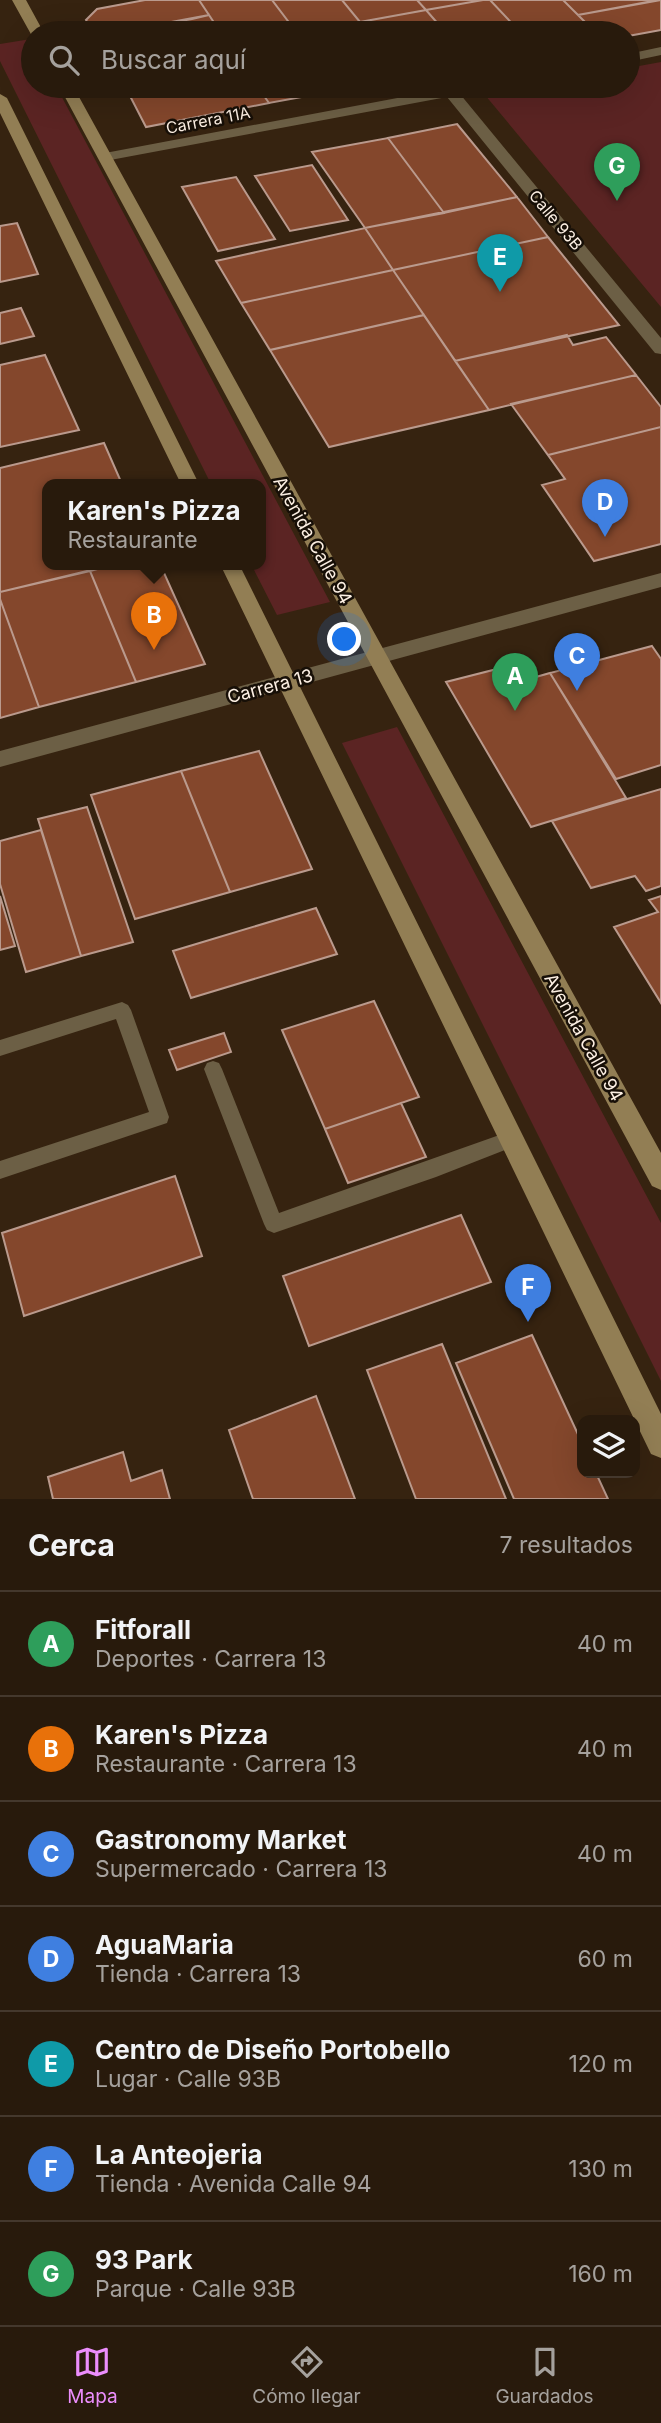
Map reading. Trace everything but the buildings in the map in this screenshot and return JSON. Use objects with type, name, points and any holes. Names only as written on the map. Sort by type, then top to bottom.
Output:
[{"type":"main road","points":[[19,0],[30,21]]},
{"type":"main road","points":[[0,98],[188,479]]},
{"type":"main road","name":"Avenida Calle 94","points":[[73,98],[661,1178]]},
{"type":"main road","points":[[232,570],[661,1444]]},
{"type":"street","points":[[640,55],[661,51]]},
{"type":"street","name":"Carrera 11A","points":[[105,157],[418,98]]},
{"type":"street","name":"Calle 93B","points":[[455,98],[661,349]]},
{"type":"street","name":"Carrera 13","points":[[0,759],[661,580]]},
{"type":"lane","points":[[0,1048],[122,1010],[160,1117],[0,1170]]},
{"type":"lane","points":[[213,1069],[274,1224],[511,1139]]},
{"type":"shaded area","points":[[21,41],[21,98],[62,98],[265,479],[209,479],[0,61],[0,44]]},
{"type":"shaded area","points":[[661,62],[661,307],[487,98],[640,98],[640,66]]},
{"type":"shaded area","points":[[266,481],[330,602],[277,615],[254,570],[266,570]]},
{"type":"shaded area","points":[[397,727],[661,1223],[661,1381],[342,743]]},
{"type":"place","name":"93 Park","points":[[617,201]]},
{"type":"place","name":"Centro de Diseño Portobello","points":[[500,292]]},
{"type":"place","name":"AguaMaria","points":[[605,537]]},
{"type":"place","name":"Karen's Pizza","points":[[154,650]]},
{"type":"place","name":"Gastronomy Market","points":[[577,691]]},
{"type":"place","name":"Fitforall","points":[[515,711]]},
{"type":"place","name":"La Anteojeria","points":[[528,1322]]}]
